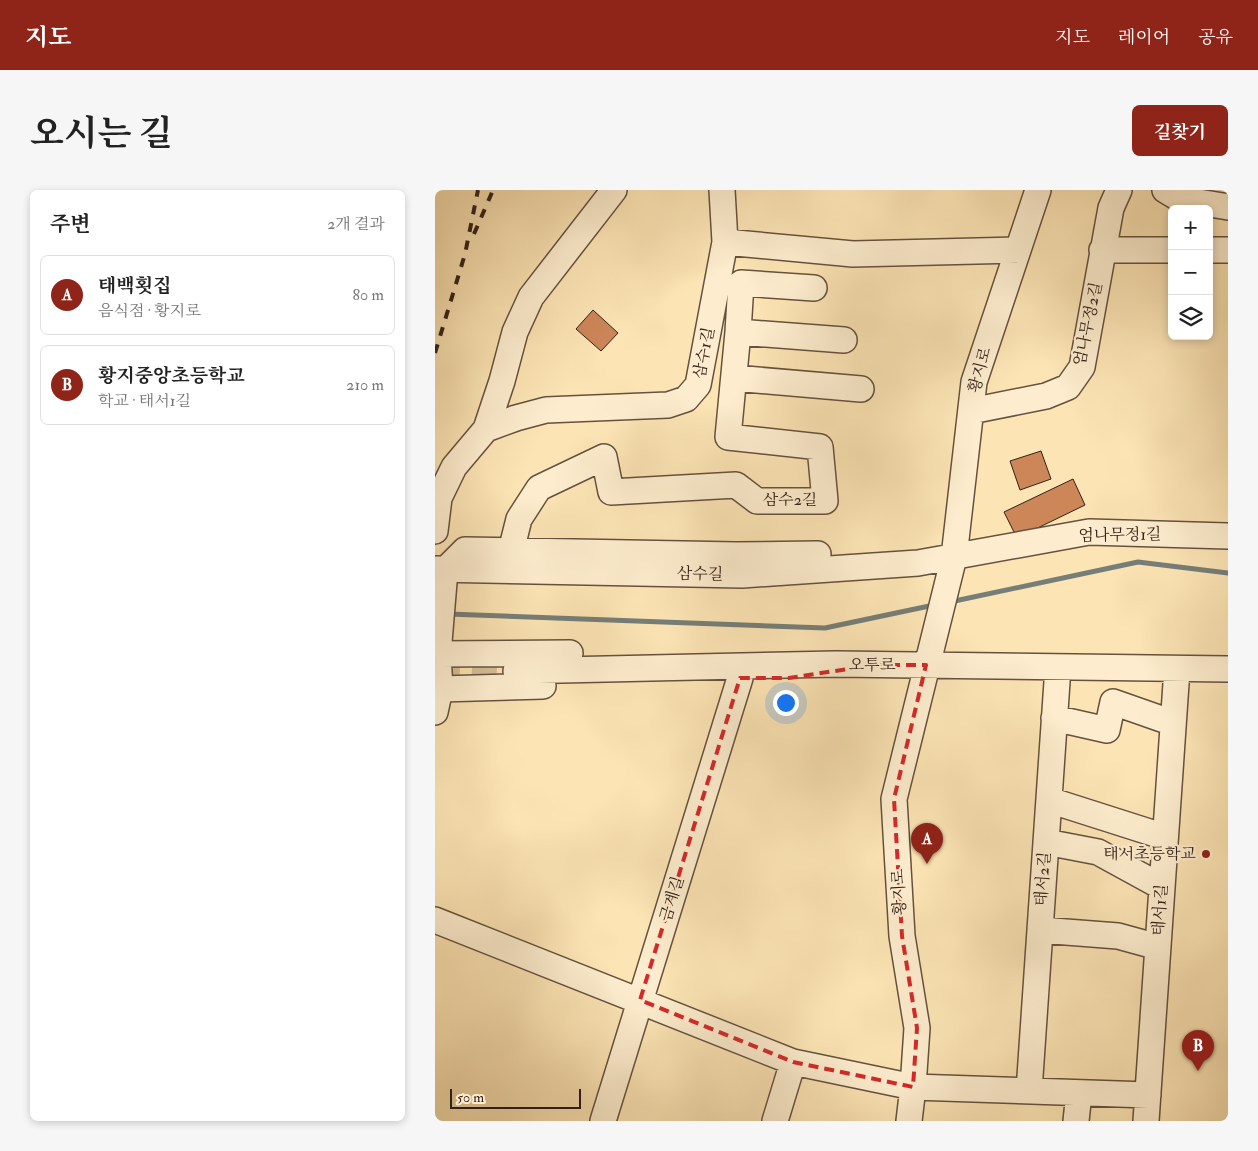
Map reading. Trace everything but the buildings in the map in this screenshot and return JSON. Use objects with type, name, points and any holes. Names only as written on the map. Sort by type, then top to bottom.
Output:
[{"type":"street","points":[[435,531],[439,498],[454,467],[485,428],[502,381],[515,332],[531,297],[614,190]]},
{"type":"street","name":"삼수1길","points":[[485,428],[546,410],[669,405],[686,399],[698,385],[725,242],[722,190]]},
{"type":"street","name":"엄나무정2길","points":[[971,411],[1046,396],[1068,386],[1082,367],[1102,250],[1111,208],[1119,190]]},
{"type":"street","points":[[1165,190],[1180,200],[1228,207]]},
{"type":"street","name":"황지로","points":[[909,1121],[917,1028],[902,936],[893,799],[954,557],[974,382],[1038,191]]},
{"type":"street","points":[[725,242],[853,254],[1018,250]]},
{"type":"street","points":[[1102,250],[1168,250]]},
{"type":"street","points":[[1213,250],[1228,250]]},
{"type":"street","name":"삼수2길","points":[[511,551],[519,519],[539,488],[604,457],[611,492],[736,485],[757,501],[825,501],[820,447],[728,437],[741,283],[814,288]]},
{"type":"street","points":[[738,332],[844,340]]},
{"type":"street","points":[[734,378],[861,389]]},
{"type":"street","name":"엄나무정1길","points":[[954,557],[1089,532],[1228,536]]},
{"type":"street","points":[[435,537],[440,570],[438,701],[741,678],[789,678],[874,665]]},
{"type":"street","points":[[440,570],[465,550],[735,555],[847,554],[918,563]]},
{"type":"street","name":"삼수길","points":[[440,570],[741,575],[918,563],[954,557]]},
{"type":"street","points":[[438,654],[788,652],[874,665]]},
{"type":"street","name":"오투로","points":[[516,671],[836,664],[1228,669]]},
{"type":"street","name":"태서2길","points":[[1029,1091],[1058,667]]},
{"type":"street","name":"태서1길","points":[[1146,1121],[1177,669]]},
{"type":"street","name":"금계길","points":[[603,1121],[741,678]]},
{"type":"street","points":[[1054,718],[1107,730],[1113,702],[1173,723]]},
{"type":"street","points":[[1049,800],[1165,838]]},
{"type":"street","points":[[1046,842],[1098,852],[1162,887]]},
{"type":"street","points":[[435,920],[793,1062],[913,1087],[1148,1095]]},
{"type":"street","points":[[1040,930],[1118,936],[1158,947]]},
{"type":"street","points":[[775,1121],[793,1062]]},
{"type":"street","points":[[1076,1121],[1079,1093]]},
{"type":"highlighted area","points":[[874,665],[926,665],[894,799],[902,936],[917,1028],[913,1087],[793,1062],[640,1000],[740,678],[789,678]]},
{"type":"waterway","points":[[950,602],[1138,562],[1228,573]]},
{"type":"waterway","points":[[448,614],[825,628],[934,605]]},
{"type":"tunnel","points":[[435,667],[516,671]]},
{"type":"railway","points":[[435,353],[465,254],[478,190]]},
{"type":"railway","points":[[474,234],[493,190]]},
{"type":"place","name":"태서초등학교","points":[[1206,854]]},
{"type":"place","name":"태백횟집","points":[[927,864]]},
{"type":"place","name":"황지중앙초등학교","points":[[1198,1071]]}]
